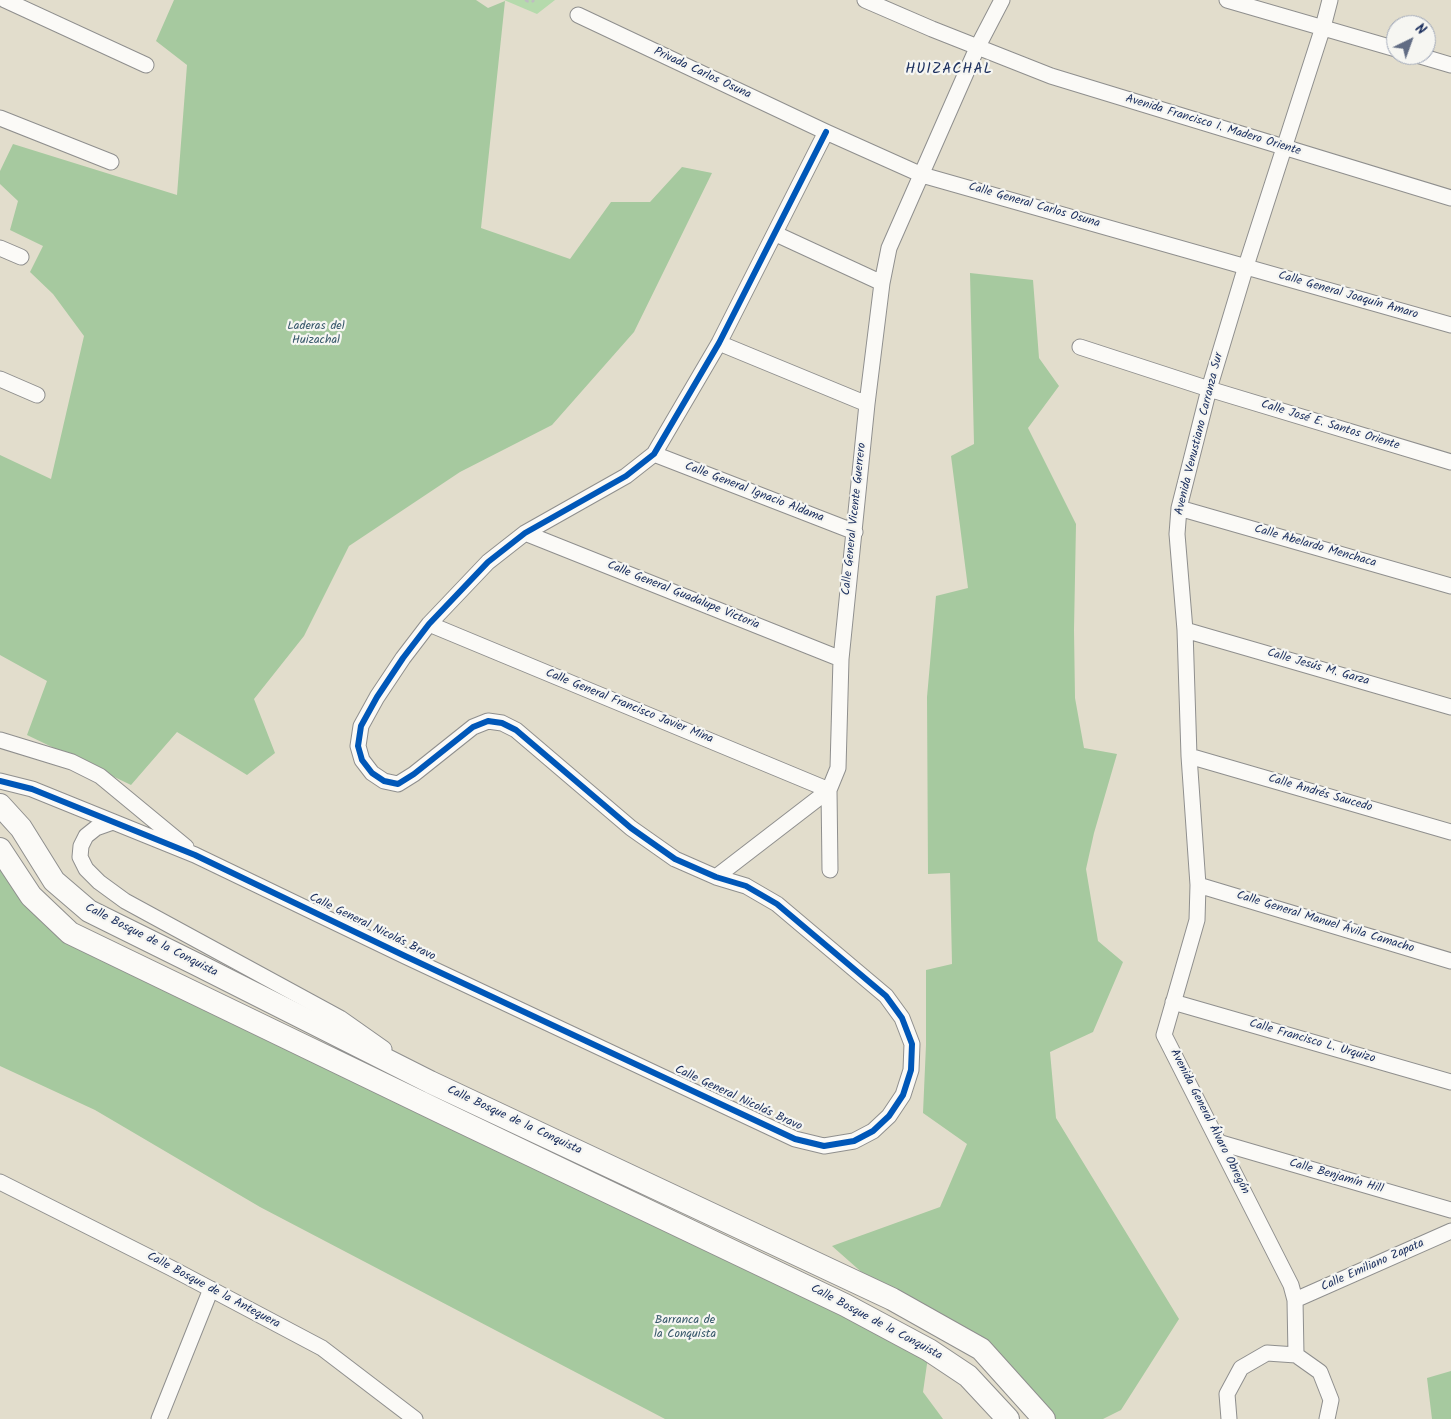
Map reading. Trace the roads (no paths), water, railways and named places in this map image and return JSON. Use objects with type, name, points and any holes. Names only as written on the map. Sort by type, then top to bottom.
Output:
[{"type":"main road","name":"Calle Bosque de la Conquista","points":[[0,805],[21,828],[54,881],[89,911],[430,1082],[892,1298],[981,1349],[1044,1419]]},
{"type":"main road","name":"Calle Bosque de la Conquista","points":[[0,849],[31,896],[70,933],[456,1120],[845,1304],[929,1350],[968,1376],[1008,1419]]},
{"type":"street","points":[[5,0],[146,64]]},
{"type":"street","name":"Avenida Francisco I. Madero Oriente","points":[[865,0],[978,48],[1051,76],[1451,198]]},
{"type":"street","name":"Calle General Vicente Guerrero","points":[[830,870],[829,790],[838,768],[840,659],[882,283],[889,248],[978,48],[1002,0]]},
{"type":"street","points":[[1227,0],[1386,46]]},
{"type":"street","name":"Avenida Venustiano Carranza Sur","points":[[1198,885],[1189,756],[1185,630],[1177,534],[1179,508],[1209,389],[1330,0]]},
{"type":"street","name":"Privada Carlos Osuna","points":[[578,15],[826,132]]},
{"type":"street","points":[[1436,61],[1451,65]]},
{"type":"street","points":[[0,118],[111,162]]},
{"type":"street","points":[[429,624],[488,562],[525,534],[626,476],[654,454],[719,343],[776,234],[826,132]]},
{"type":"street","name":"Calle General Carlos Osuna","points":[[826,132],[922,175],[1246,266]]},
{"type":"street","points":[[776,234],[882,283]]},
{"type":"street","points":[[0,248],[21,257]]},
{"type":"street","name":"Calle General Joaquín Amaro","points":[[1246,266],[1451,325]]},
{"type":"street","points":[[719,343],[867,404]]},
{"type":"street","name":"Calle José E. Santos Oriente","points":[[1080,347],[1209,389],[1451,462]]},
{"type":"street","points":[[0,379],[37,395]]},
{"type":"street","name":"Calle General Ignacio Aldama","points":[[654,454],[854,532]]},
{"type":"street","name":"Calle Abelardo Menchaca","points":[[1179,508],[1451,586]]},
{"type":"street","name":"Calle General Guadalupe Victoria","points":[[525,534],[840,659]]},
{"type":"street","name":"Calle General Nicolás Bravo","points":[[0,781],[32,789],[195,855],[414,961],[796,1139],[824,1146],[854,1141],[873,1131],[889,1116],[903,1095],[911,1070],[912,1044],[902,1018],[886,996],[777,904],[746,886],[675,859],[631,828],[516,730],[502,723],[488,721],[473,726],[414,774],[398,784],[384,781],[372,772],[362,760],[358,746],[361,726],[377,697],[429,624]]},
{"type":"street","name":"Calle General Francisco Javier Mina","points":[[429,624],[829,790]]},
{"type":"street","name":"Calle Jesús M. Garza","points":[[1185,630],[1451,707]]},
{"type":"street","name":"Calle General Nicolás Bravo","points":[[0,740],[72,762],[100,776],[195,855]]},
{"type":"street","name":"Calle Andrés Saucedo","points":[[1189,756],[1451,832]]},
{"type":"street","points":[[716,876],[829,790]]},
{"type":"street","points":[[113,822],[96,828],[86,836],[80,846],[80,857],[83,863],[99,882],[125,901],[340,1018],[430,1082]]},
{"type":"street","name":"Calle General Manuel Ávila Camacho","points":[[1198,885],[1451,961]]},
{"type":"street","name":"Avenida General Álvaro Obregón","points":[[1198,885],[1197,920],[1164,1035],[1221,1143],[1291,1284],[1295,1300],[1296,1355]]},
{"type":"street","name":"Calle Francisco L. Urquizo","points":[[1173,1002],[1451,1082]]},
{"type":"street","name":"Calle Benjamín Hill","points":[[1221,1143],[1451,1210]]},
{"type":"street","name":"Calle Bosque de la Antequera","points":[[0,1182],[211,1289],[322,1348],[415,1419]]},
{"type":"street","name":"Calle Emiliano Zapata","points":[[1295,1300],[1451,1232]]},
{"type":"street","points":[[159,1419],[211,1289]]},
{"type":"street","points":[[1230,1419],[1227,1394],[1241,1368],[1267,1353],[1296,1355],[1320,1372],[1331,1400],[1327,1419]]},
{"type":"district","name":"HUIZACHAL","points":[[949,70]]},
{"type":"park label","name":"Laderas del Huizachal","points":[[316,334]]},
{"type":"park label","name":"Barranca de la Conquista","points":[[685,1328]]}]
